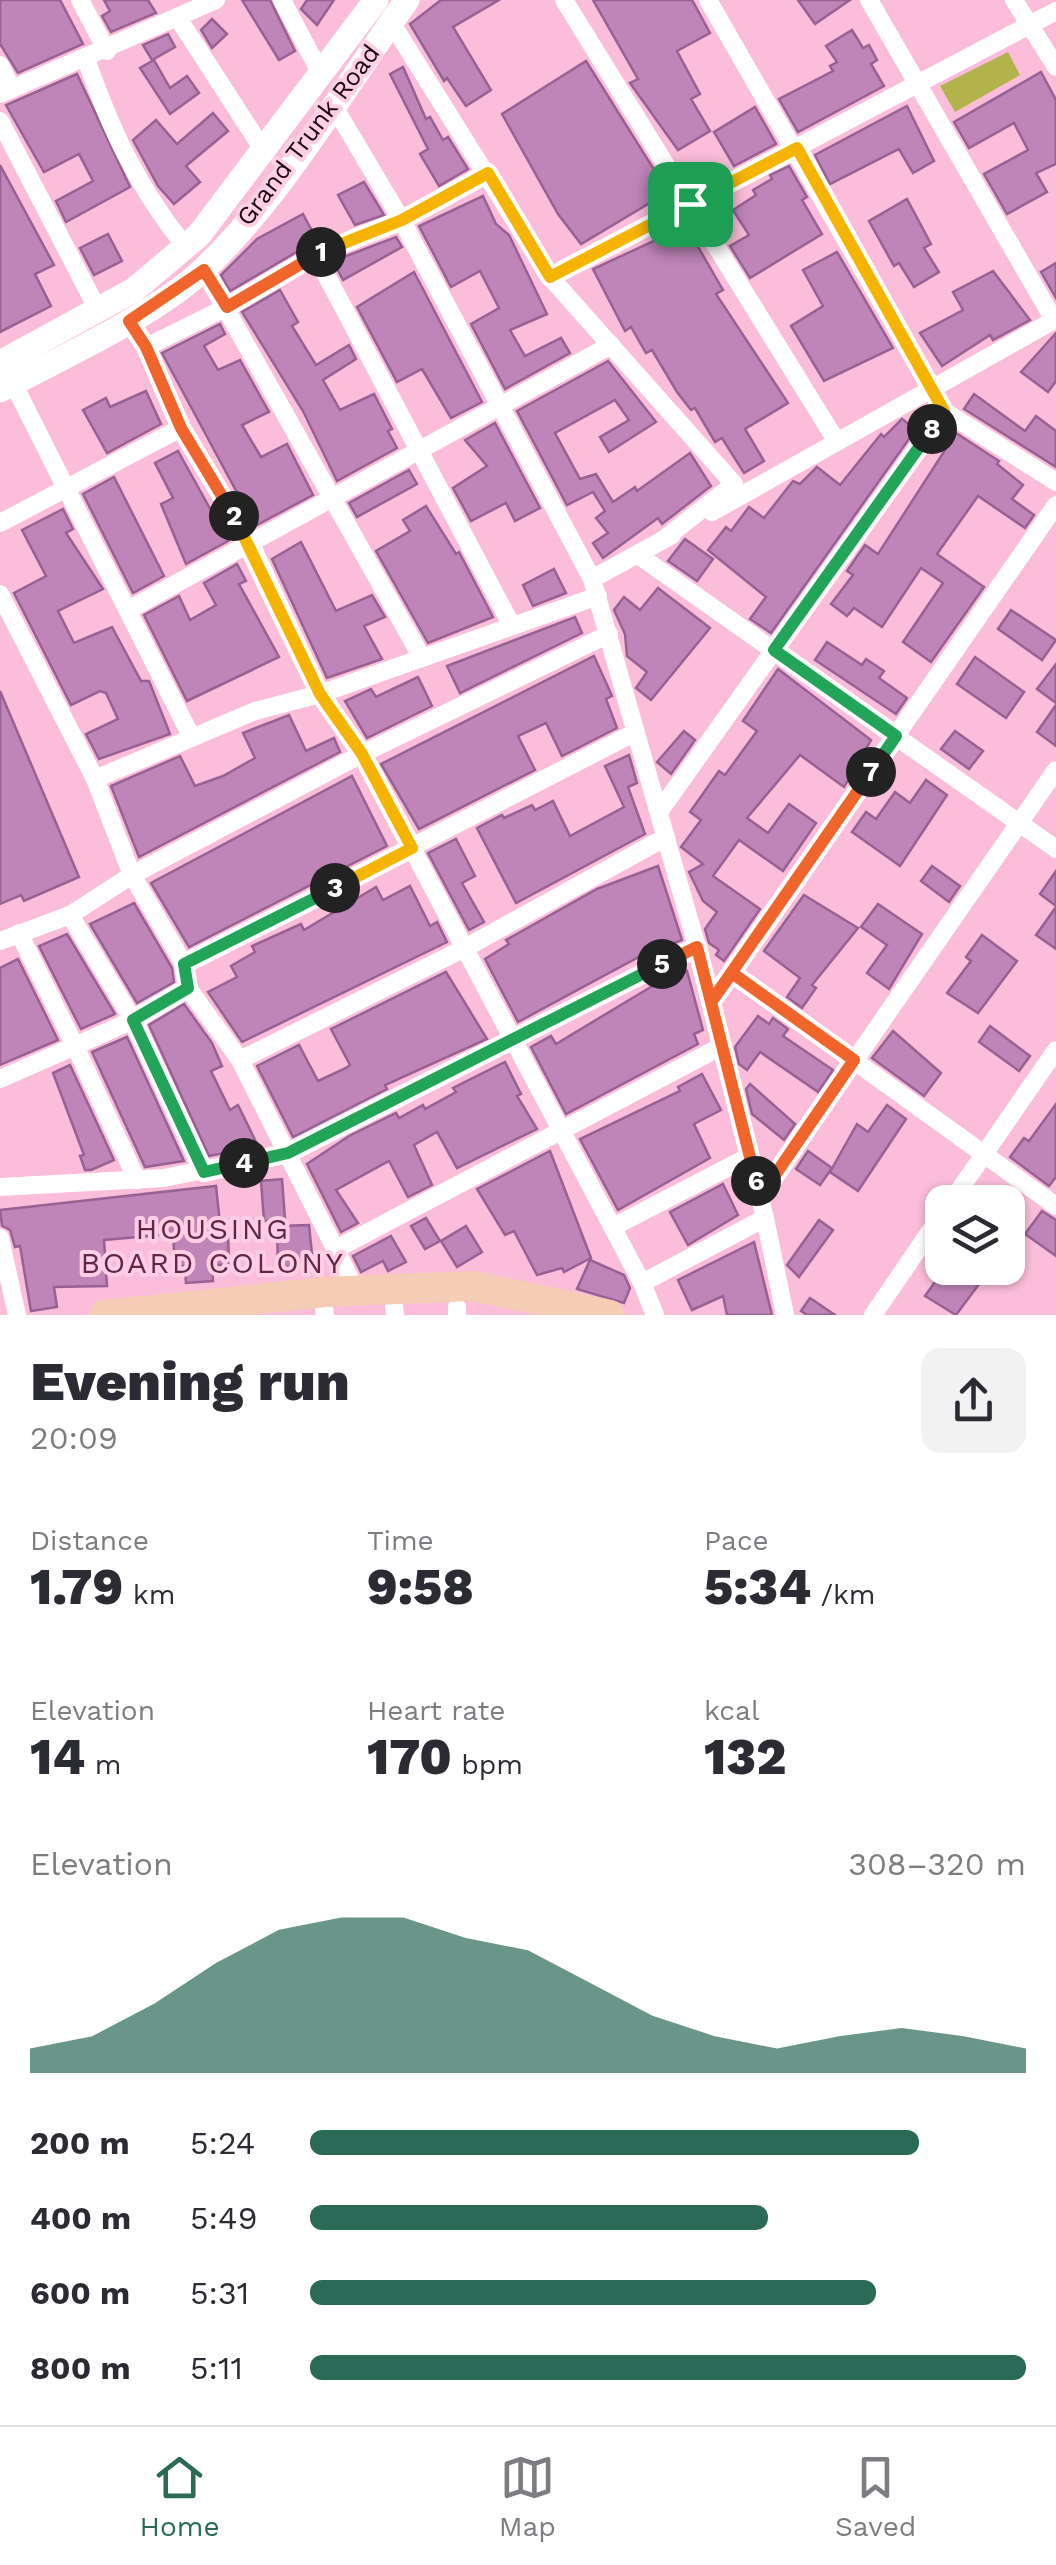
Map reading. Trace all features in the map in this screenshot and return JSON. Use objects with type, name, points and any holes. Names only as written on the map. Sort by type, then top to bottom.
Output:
[{"type":"main road","points":[[3,371],[134,290],[198,235],[319,70],[376,0]]},
{"type":"main road","name":"Grand Trunk Road","points":[[3,371],[129,321],[204,270],[282,179],[406,0]]},
{"type":"main road","points":[[253,1315],[325,1311],[473,1286],[610,1315]]},
{"type":"main road","points":[[105,1315],[140,1308],[377,1304],[561,1315]]},
{"type":"street","points":[[80,0],[108,51]]},
{"type":"street","points":[[282,0],[319,70]]},
{"type":"street","points":[[564,0],[837,442]]},
{"type":"street","points":[[708,0],[797,148],[944,411],[1056,482]]},
{"type":"street","points":[[95,779],[254,711],[320,694],[511,624],[595,587],[664,539],[1055,320],[868,0]]},
{"type":"street","points":[[1014,0],[1056,68]]},
{"type":"street","points":[[0,65],[6,92],[108,51],[211,1]]},
{"type":"street","points":[[550,277],[1056,11]]},
{"type":"street","points":[[178,18],[262,148]]},
{"type":"street","points":[[391,22],[550,277],[734,484],[664,539]]},
{"type":"street","points":[[86,59],[112,134],[159,213],[184,245]]},
{"type":"street","points":[[332,103],[402,220],[595,587],[697,947],[760,1197],[785,1315]]},
{"type":"street","points":[[0,121],[99,312]]},
{"type":"street","points":[[146,347],[227,307],[314,254],[402,220],[488,173]]},
{"type":"street","points":[[314,254],[511,624]]},
{"type":"street","points":[[204,270],[421,656]]},
{"type":"street","points":[[129,321],[146,347],[181,428],[252,546],[320,694],[362,754],[642,1282],[655,1315]]},
{"type":"street","points":[[130,609],[252,546],[611,344]]},
{"type":"street","points":[[3,371],[130,609],[190,736]]},
{"type":"street","points":[[659,812],[944,411]]},
{"type":"street","points":[[0,523],[181,428]]},
{"type":"street","points":[[711,1002],[1056,506]]},
{"type":"street","points":[[638,555],[1056,850]]},
{"type":"street","points":[[0,594],[95,779],[132,876],[184,964],[188,988],[240,1060],[336,1249],[377,1304]]},
{"type":"street","points":[[0,942],[70,915],[132,876],[362,754],[609,634]]},
{"type":"street","points":[[184,964],[636,732]]},
{"type":"street","points":[[760,1197],[1056,770]]},
{"type":"street","points":[[240,1060],[465,948],[666,837]]},
{"type":"street","points":[[70,915],[133,1020],[204,1172]]},
{"type":"street","points":[[19,933],[136,1180]]},
{"type":"street","points":[[0,1187],[204,1172],[288,1153],[512,1036],[697,947]]},
{"type":"street","points":[[732,973],[1056,1206]]},
{"type":"street","points":[[0,1080],[133,1020],[188,988]]},
{"type":"street","points":[[336,1249],[722,1046]]},
{"type":"street","points":[[963,1185],[1056,1050]]},
{"type":"street","points":[[613,1228],[750,1156]]},
{"type":"street","points":[[642,1282],[765,1218]]},
{"type":"street","points":[[0,1238],[17,1315]]},
{"type":"street","points":[[873,1315],[925,1239]]},
{"type":"shaded area","points":[[1008,52],[1020,75],[955,112],[940,86]]},
{"type":"building","points":[[0,0],[60,0],[83,44],[18,73],[0,44]]},
{"type":"building","points":[[104,0],[148,0],[156,13],[111,32],[102,16],[110,11]]},
{"type":"building","points":[[242,0],[270,0],[295,51],[279,60]]},
{"type":"building","points":[[307,0],[334,0],[317,25],[301,9]]},
{"type":"building","points":[[441,0],[499,0],[453,27],[491,90],[466,106],[447,78],[444,81],[410,24]]},
{"type":"building","points":[[593,0],[692,0],[710,33],[677,51],[700,94],[691,99],[710,131],[678,150],[630,83],[638,79]]},
{"type":"building","points":[[798,0],[850,0],[815,24]]},
{"type":"building","points":[[212,19],[227,34],[212,48],[201,30]]},
{"type":"building","points":[[852,30],[863,48],[869,45],[877,60],[871,64],[884,86],[798,132],[779,99],[833,71],[830,66],[837,62],[826,46]]},
{"type":"building","points":[[168,34],[175,47],[152,60],[143,45]]},
{"type":"building","points":[[154,60],[170,88],[187,76],[199,93],[170,114],[140,68]]},
{"type":"building","points":[[586,61],[668,192],[581,244],[558,214],[502,114]]},
{"type":"building","points":[[403,67],[426,119],[430,117],[443,140],[448,137],[468,169],[439,186],[420,154],[428,149],[390,74]]},
{"type":"building","points":[[1041,72],[1056,100],[1056,164],[1036,173],[1047,192],[1007,214],[984,174],[1028,150],[1014,123],[969,148],[954,122]]},
{"type":"building","points":[[77,74],[130,187],[66,222],[56,201],[93,181],[79,154],[44,172],[6,105]]},
{"type":"building","points":[[907,106],[934,161],[913,173],[899,149],[830,184],[815,155]]},
{"type":"building","points":[[755,107],[776,144],[734,166],[714,132]]},
{"type":"building","points":[[213,113],[228,131],[186,166],[200,182],[174,204],[158,186],[133,140],[156,120],[177,144]]},
{"type":"building","points":[[0,165],[54,265],[35,274],[51,306],[0,332]]},
{"type":"building","points":[[789,166],[807,197],[802,200],[822,234],[750,278],[730,246],[749,235],[733,210],[756,195],[753,190],[772,179],[770,175]]},
{"type":"building","points":[[364,182],[384,215],[355,225],[338,195]]},
{"type":"building","points":[[483,196],[496,224],[509,235],[547,314],[510,330],[525,356],[561,338],[570,353],[505,389],[471,324],[499,308],[480,271],[451,287],[419,226]]},
{"type":"building","points":[[907,199],[931,244],[924,248],[939,272],[914,287],[899,263],[894,266],[869,221]]},
{"type":"building","points":[[303,214],[317,240],[230,291],[221,275],[257,239]]},
{"type":"building","points":[[686,226],[723,290],[716,294],[788,403],[745,429],[764,461],[744,473],[722,438],[715,442],[695,408],[691,410],[677,392],[652,350],[646,353],[631,327],[625,331],[593,269]]},
{"type":"building","points":[[108,234],[122,261],[94,275],[80,248]]},
{"type":"building","points":[[396,237],[402,247],[343,280],[333,261]]},
{"type":"building","points":[[837,252],[893,348],[824,381],[791,326],[823,306],[803,270]]},
{"type":"building","points":[[1056,263],[1056,298],[1041,272]]},
{"type":"building","points":[[993,271],[1030,320],[993,340],[990,335],[942,366],[920,333],[963,310],[953,292]]},
{"type":"building","points":[[414,272],[482,402],[451,418],[422,369],[397,382],[357,307]]},
{"type":"building","points":[[280,290],[298,322],[292,326],[316,365],[349,345],[356,359],[323,380],[340,410],[374,394],[392,429],[388,431],[397,448],[337,481],[303,411],[242,312]]},
{"type":"building","points":[[220,324],[225,334],[204,346],[218,370],[240,360],[269,412],[242,425],[261,457],[287,444],[313,495],[255,526],[162,353]]},
{"type":"building","points":[[1056,333],[1056,381],[1048,392],[1021,372]]},
{"type":"building","points":[[608,361],[656,422],[609,452],[600,437],[629,420],[615,400],[555,433],[580,479],[596,474],[613,502],[635,487],[637,491],[690,453],[711,486],[662,524],[658,518],[603,558],[593,543],[608,533],[596,518],[605,511],[593,492],[567,505],[517,411]]},
{"type":"building","points":[[146,391],[161,424],[107,453],[83,410],[106,398],[110,407]]},
{"type":"building","points":[[974,394],[1025,431],[1036,416],[1056,431],[1056,467],[964,409]]},
{"type":"building","points":[[902,419],[916,429],[771,633],[750,619],[766,597],[708,550],[726,527],[731,531],[749,507],[764,518],[793,481],[800,484],[817,467],[840,485],[881,434],[884,437]]},
{"type":"building","points":[[495,423],[540,508],[515,521],[506,503],[471,521],[453,488],[487,466],[465,440]]},
{"type":"building","points":[[956,433],[999,461],[997,464],[1023,485],[1012,499],[1034,515],[1025,528],[978,496],[937,554],[984,587],[931,662],[903,642],[943,583],[921,568],[882,627],[854,608],[847,616],[831,604],[853,575],[847,571],[865,545],[878,554]]},
{"type":"building","points":[[178,451],[228,541],[186,564],[161,504],[173,498],[155,463]]},
{"type":"building","points":[[409,470],[417,484],[357,517],[349,503]]},
{"type":"building","points":[[114,477],[164,576],[133,593],[83,494]]},
{"type":"building","points":[[426,506],[456,554],[459,552],[493,617],[428,643],[376,551],[410,531],[403,520]]},
{"type":"building","points":[[63,509],[73,529],[66,533],[103,589],[58,611],[74,643],[112,627],[141,681],[149,681],[170,734],[99,759],[86,734],[118,719],[106,693],[100,691],[71,705],[14,593],[46,576],[22,530]]},
{"type":"building","points":[[685,539],[713,559],[697,581],[668,561]]},
{"type":"building","points":[[301,542],[336,611],[372,595],[385,617],[364,626],[382,659],[327,678],[272,559]]},
{"type":"building","points":[[237,564],[246,581],[239,584],[279,657],[187,701],[144,615],[179,596],[190,620],[216,605],[204,583]]},
{"type":"building","points":[[554,569],[566,593],[533,606],[523,585]]},
{"type":"building","points":[[658,588],[710,628],[651,700],[636,688],[647,672],[627,656],[625,634],[614,610],[624,597],[640,610]]},
{"type":"building","points":[[1011,610],[1056,640],[1042,660],[998,629]]},
{"type":"building","points":[[575,617],[582,633],[460,693],[447,666]]},
{"type":"building","points":[[827,642],[862,665],[866,659],[884,671],[879,678],[907,698],[896,714],[815,660]]},
{"type":"building","points":[[594,656],[612,696],[606,699],[617,728],[562,756],[546,723],[518,736],[535,770],[419,829],[381,764]]},
{"type":"building","points":[[975,657],[1024,692],[1006,718],[957,684]]},
{"type":"building","points":[[1056,664],[1056,703],[1037,689]]},
{"type":"building","points":[[778,669],[871,740],[844,787],[800,755],[747,818],[768,833],[789,804],[816,823],[783,871],[739,840],[713,876],[760,909],[724,961],[716,955],[719,950],[709,943],[705,929],[717,912],[703,901],[689,872],[703,864],[681,847],[701,820],[690,812],[719,771],[725,775],[757,731],[743,721]]},
{"type":"building","points":[[418,677],[432,706],[367,738],[345,701],[371,689],[376,697]]},
{"type":"building","points":[[0,691],[79,877],[24,901],[21,895],[0,904]]},
{"type":"building","points":[[1056,705],[1056,746],[1037,732]]},
{"type":"building","points":[[289,715],[306,751],[334,738],[340,752],[139,857],[111,786],[180,756],[195,786],[223,776],[255,758],[243,733]]},
{"type":"building","points":[[684,731],[695,740],[671,774],[657,762]]},
{"type":"building","points":[[955,731],[983,751],[969,769],[941,749]]},
{"type":"building","points":[[629,755],[637,783],[628,787],[645,834],[516,903],[477,828],[502,815],[504,818],[532,805],[535,810],[553,801],[570,836],[624,807],[605,766]]},
{"type":"building","points":[[352,776],[387,846],[189,947],[151,883]]},
{"type":"building","points":[[926,780],[947,795],[900,866],[852,832],[866,812],[876,819],[895,792],[910,803]]},
{"type":"building","points":[[456,839],[475,876],[462,883],[484,922],[469,930],[428,853]]},
{"type":"building","points":[[658,866],[682,940],[637,958],[518,1022],[485,959],[509,944],[506,940],[597,889]]},
{"type":"building","points":[[932,866],[960,886],[949,902],[921,881]]},
{"type":"building","points":[[1056,871],[1056,906],[1040,894]]},
{"type":"building","points":[[410,886],[430,926],[437,922],[447,942],[242,1042],[208,992],[237,977],[231,966],[255,952],[252,946],[301,924],[304,930],[376,887],[383,900]]},
{"type":"building","points":[[804,895],[858,928],[812,985],[816,988],[802,1008],[787,997],[800,978],[764,951]]},
{"type":"building","points":[[134,903],[172,968],[174,982],[137,1003],[90,924]]},
{"type":"building","points":[[878,904],[922,934],[889,989],[867,973],[887,945],[861,927]]},
{"type":"building","points":[[1056,907],[1056,949],[1036,935]]},
{"type":"building","points":[[67,934],[115,1014],[81,1029],[39,946]]},
{"type":"building","points":[[982,935],[1017,961],[978,1013],[947,993],[971,961],[966,957]]},
{"type":"building","points":[[18,959],[58,1040],[0,1065],[0,968]]},
{"type":"building","points":[[687,971],[703,1030],[694,1034],[698,1044],[566,1114],[531,1047],[551,1036],[556,1044],[654,985]]},
{"type":"building","points":[[446,972],[487,1039],[385,1085],[387,1089],[293,1137],[257,1066],[299,1045],[318,1081],[346,1068],[350,1065],[331,1029]]},
{"type":"building","points":[[184,1004],[212,1043],[222,1066],[211,1071],[230,1110],[238,1105],[258,1146],[209,1156],[149,1025]]},
{"type":"building","points":[[758,1016],[769,1024],[773,1018],[788,1029],[783,1036],[833,1070],[818,1092],[760,1052],[747,1070],[739,1064],[735,1047]]},
{"type":"building","points":[[990,1026],[1030,1056],[1019,1071],[979,1042]]},
{"type":"building","points":[[893,1031],[941,1073],[924,1096],[872,1058]]},
{"type":"building","points":[[127,1037],[184,1161],[145,1167],[92,1052]]},
{"type":"building","points":[[505,1062],[521,1094],[517,1096],[537,1129],[457,1168],[437,1132],[414,1145],[432,1185],[408,1197],[389,1161],[336,1190],[358,1223],[341,1232],[307,1164],[349,1136],[396,1113],[399,1118],[423,1105],[425,1109],[456,1092],[453,1088]]},
{"type":"building","points":[[70,1065],[114,1160],[91,1170],[85,1170],[80,1156],[84,1155],[53,1073]]},
{"type":"building","points":[[702,1074],[721,1110],[694,1124],[710,1158],[618,1210],[580,1139],[680,1091],[678,1087]]},
{"type":"building","points":[[750,1084],[795,1124],[784,1140],[752,1114],[746,1089]]},
{"type":"building","points":[[1056,1104],[1056,1177],[1049,1186],[1010,1157],[1024,1138],[1029,1141]]},
{"type":"building","points":[[887,1105],[906,1119],[858,1191],[830,1172],[857,1124],[868,1132]]},
{"type":"building","points":[[550,1151],[591,1258],[564,1272],[562,1268],[537,1275],[514,1231],[505,1235],[477,1189]]},
{"type":"building","points":[[808,1151],[832,1168],[820,1185],[796,1169]]},
{"type":"building","points":[[282,1179],[285,1219],[264,1221],[261,1181]]},
{"type":"building","points":[[723,1184],[738,1215],[688,1245],[670,1212]]},
{"type":"building","points":[[216,1186],[221,1233],[228,1232],[229,1265],[212,1265],[213,1281],[186,1283],[185,1266],[175,1266],[173,1234],[104,1240],[107,1286],[54,1287],[57,1307],[31,1311],[20,1246],[15,1247],[10,1230],[2,1226],[0,1210]]},
{"type":"building","points":[[1042,1211],[1056,1220],[1056,1256],[1025,1234]]},
{"type":"building","points":[[426,1218],[440,1241],[425,1249],[411,1226]]},
{"type":"building","points":[[819,1220],[833,1230],[799,1277],[787,1265]]},
{"type":"building","points":[[309,1225],[312,1254],[292,1267],[278,1267],[277,1226]]},
{"type":"building","points":[[466,1226],[482,1252],[457,1267],[441,1241]]},
{"type":"building","points":[[391,1236],[406,1262],[388,1271],[383,1261],[361,1272],[353,1256]]},
{"type":"building","points":[[754,1242],[772,1315],[727,1315],[723,1296],[692,1310],[678,1280]]},
{"type":"building","points":[[590,1260],[624,1275],[630,1288],[624,1303],[577,1289]]},
{"type":"building","points":[[933,1285],[978,1285],[956,1315],[925,1296]]},
{"type":"building","points":[[810,1298],[835,1315],[807,1315],[801,1311]]},
{"type":"district","name":"HOUSING BOARD COLONY","points":[[213,1245]]},
{"type":"route","points":[[690,204],[550,277],[488,173],[402,220],[314,254],[227,307],[204,270],[129,321],[146,347],[181,428],[252,546],[320,694],[362,754],[412,848],[184,964],[188,988],[133,1020],[204,1172],[288,1153],[512,1036],[697,947],[711,1002],[732,973],[854,1060],[760,1197],[711,1002],[896,736],[774,650],[944,411],[797,148],[690,204]]}]
